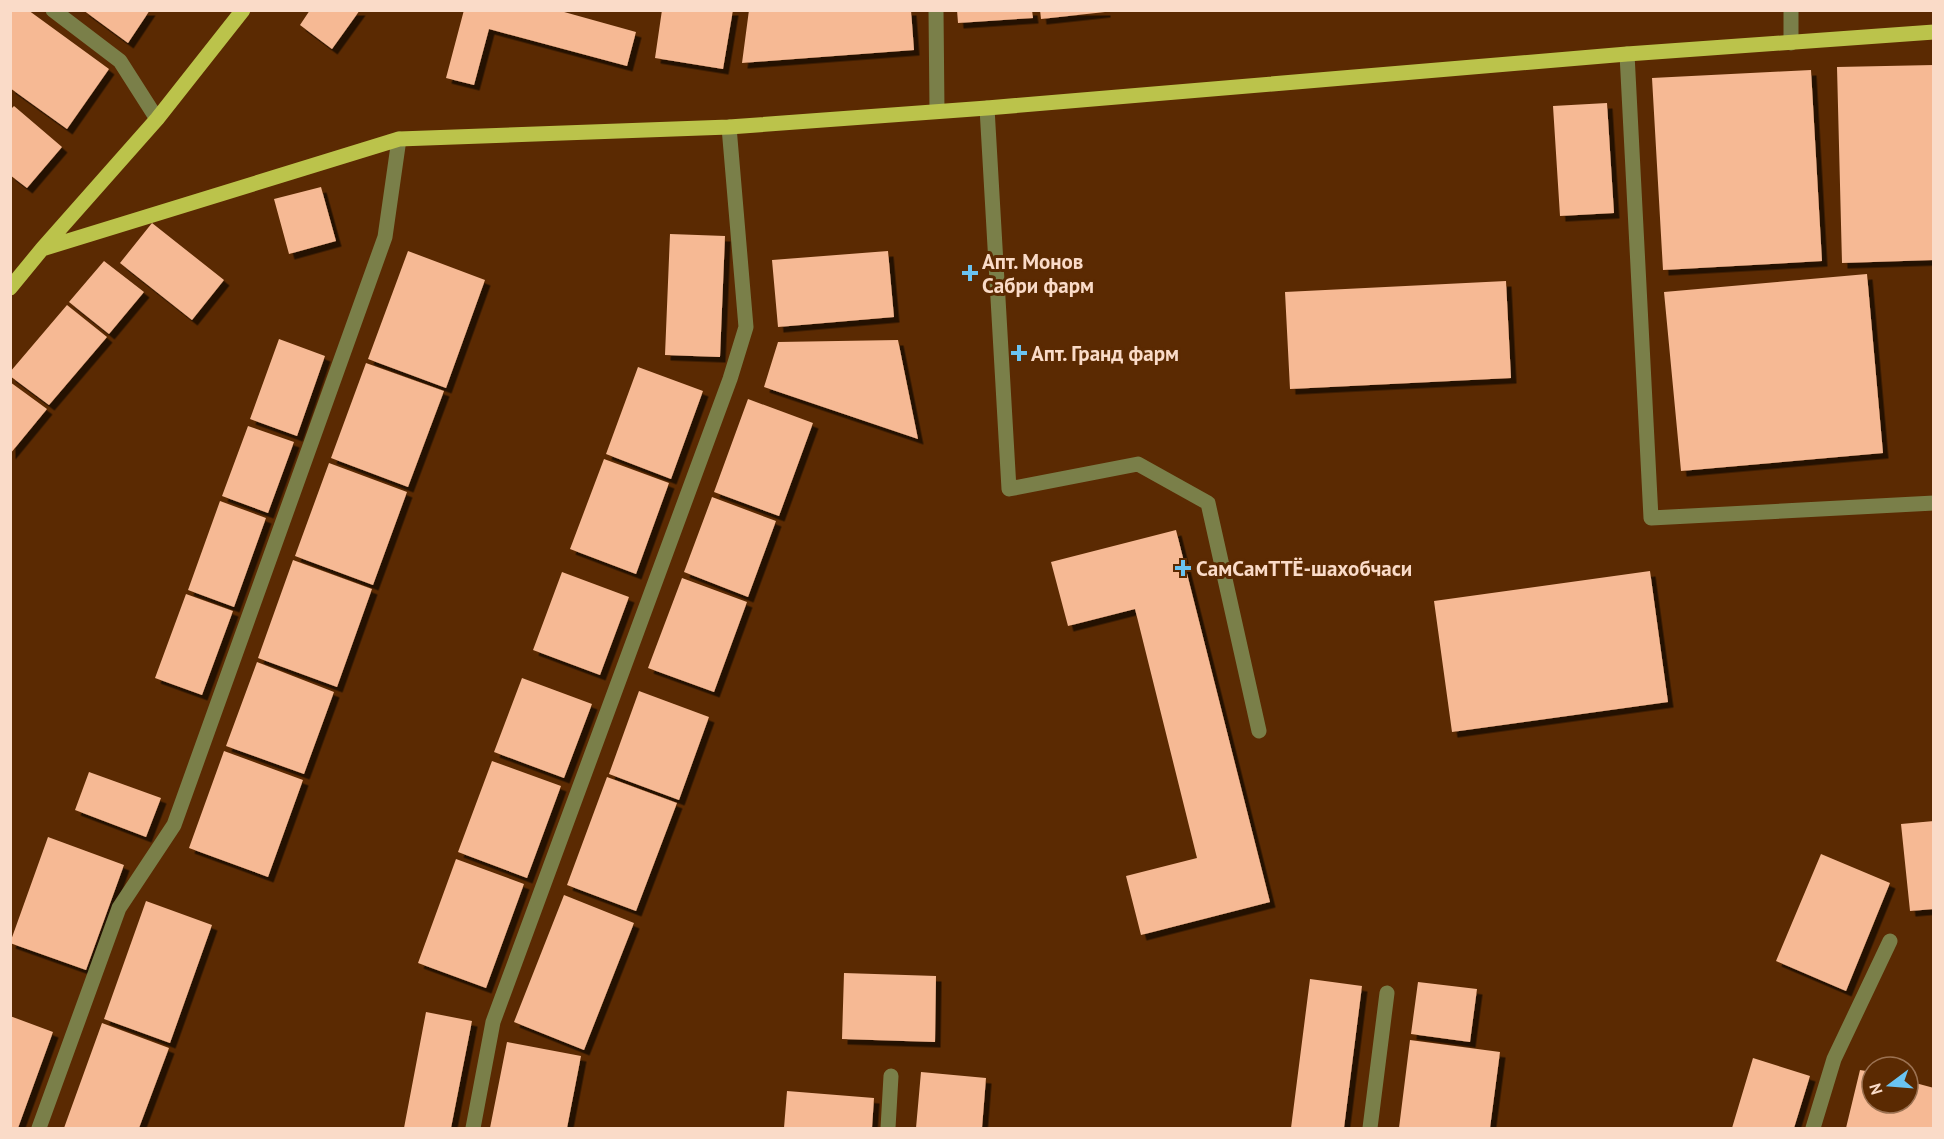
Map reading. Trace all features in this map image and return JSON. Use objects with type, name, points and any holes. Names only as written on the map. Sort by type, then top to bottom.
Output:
[{"type":"main road","points":[[10,288],[157,119],[243,10]]},
{"type":"main road","points":[[42,249],[399,139],[729,127],[987,108],[1627,54],[1934,32]]},
{"type":"street","points":[[53,10],[120,61],[157,119]]},
{"type":"street","points":[[936,10],[937,111]]},
{"type":"street","points":[[1791,10],[1791,43]]},
{"type":"street","points":[[1627,54],[1651,518],[1934,503]]},
{"type":"street","points":[[987,108],[1009,489],[1138,465],[1208,503],[1259,731]]},
{"type":"street","points":[[473,1128],[493,1022],[730,379],[746,327],[729,127]]},
{"type":"street","points":[[39,1128],[119,908],[174,825],[385,237],[399,139]]},
{"type":"street","points":[[1813,1128],[1834,1059],[1890,941]]},
{"type":"street","points":[[1370,1128],[1388,993]]},
{"type":"street","points":[[888,1128],[891,1076]]},
{"type":"building","points":[[10,10],[28,10],[109,69],[67,129],[10,88]]},
{"type":"building","points":[[83,10],[150,10],[128,43]]},
{"type":"building","points":[[310,10],[360,10],[332,49],[300,25]]},
{"type":"building","points":[[464,10],[557,10],[636,32],[627,66],[489,29],[474,85],[446,78]]},
{"type":"building","points":[[662,10],[733,10],[723,69],[655,58]]},
{"type":"building","points":[[749,10],[911,10],[914,50],[742,63]]},
{"type":"building","points":[[957,10],[1032,10],[1033,18],[958,23]]},
{"type":"building","points":[[1040,10],[1105,10],[1105,12],[1041,19]]},
{"type":"building","points":[[1934,65],[1934,260],[1842,263],[1837,67]]},
{"type":"building","points":[[1811,70],[1822,261],[1663,270],[1652,78]]},
{"type":"building","points":[[1607,103],[1614,213],[1560,216],[1553,106]]},
{"type":"building","points":[[14,106],[62,147],[27,188],[10,175],[10,110]]},
{"type":"building","points":[[321,187],[336,241],[289,254],[274,199]]},
{"type":"building","points":[[152,223],[224,280],[192,320],[120,263]]},
{"type":"building","points":[[670,234],[725,236],[720,357],[665,355]]},
{"type":"building","points":[[408,251],[485,280],[446,388],[368,359]]},
{"type":"building","points":[[888,251],[894,317],[778,327],[772,260]]},
{"type":"building","points":[[104,261],[144,292],[109,334],[69,302]]},
{"type":"building","points":[[1867,274],[1883,453],[1681,471],[1664,292]]},
{"type":"building","points":[[1506,281],[1511,378],[1290,389],[1285,292]]},
{"type":"building","points":[[67,305],[107,337],[49,405],[10,376],[10,372]]},
{"type":"building","points":[[279,339],[325,356],[297,436],[250,419]]},
{"type":"building","points":[[898,340],[918,439],[764,387],[778,342]]},
{"type":"building","points":[[366,363],[444,391],[408,487],[331,458]]},
{"type":"building","points":[[638,367],[703,391],[671,479],[606,454]]},
{"type":"building","points":[[10,382],[47,409],[10,454]]},
{"type":"building","points":[[748,399],[813,423],[779,516],[714,492]]},
{"type":"building","points":[[248,426],[294,442],[268,513],[222,496]]},
{"type":"building","points":[[604,459],[669,483],[636,574],[570,549]]},
{"type":"building","points":[[329,463],[407,492],[373,585],[295,556]]},
{"type":"building","points":[[712,497],[776,521],[748,597],[684,572]]},
{"type":"building","points":[[220,501],[266,518],[234,607],[188,590]]},
{"type":"building","points":[[1176,530],[1270,902],[1141,935],[1126,876],[1197,858],[1135,609],[1068,626],[1051,562]]},
{"type":"building","points":[[293,560],[372,589],[337,687],[258,658]]},
{"type":"building","points":[[1650,571],[1668,702],[1452,732],[1434,601]]},
{"type":"building","points":[[562,572],[629,597],[600,675],[533,650]]},
{"type":"building","points":[[682,578],[747,602],[714,692],[648,668]]},
{"type":"building","points":[[186,594],[233,611],[202,695],[155,678]]},
{"type":"building","points":[[257,662],[334,692],[304,774],[226,746]]},
{"type":"building","points":[[522,678],[592,704],[564,778],[494,752]]},
{"type":"building","points":[[639,691],[709,717],[679,800],[609,774]]},
{"type":"building","points":[[224,751],[303,780],[268,877],[189,848]]},
{"type":"building","points":[[492,761],[561,786],[527,878],[458,852]]},
{"type":"building","points":[[89,772],[161,798],[146,837],[75,810]]},
{"type":"building","points":[[607,777],[677,803],[636,911],[567,885]]},
{"type":"building","points":[[1934,821],[1934,909],[1910,911],[1901,824]]},
{"type":"building","points":[[48,837],[124,865],[86,970],[10,943]]},
{"type":"building","points":[[1821,854],[1890,883],[1846,991],[1776,961]]},
{"type":"building","points":[[456,859],[524,884],[486,988],[418,963]]},
{"type":"building","points":[[564,895],[634,923],[584,1050],[514,1022]]},
{"type":"building","points":[[146,901],[212,925],[170,1043],[104,1019]]},
{"type":"building","points":[[844,973],[936,976],[935,1042],[842,1039]]},
{"type":"building","points":[[1310,979],[1362,986],[1344,1128],[1291,1128]]},
{"type":"building","points":[[1418,982],[1477,989],[1470,1042],[1411,1034]]},
{"type":"building","points":[[426,1012],[472,1021],[451,1128],[404,1128]]},
{"type":"building","points":[[10,1016],[53,1032],[18,1128],[10,1128]]},
{"type":"building","points":[[102,1023],[169,1048],[139,1128],[64,1128]]},
{"type":"building","points":[[1410,1040],[1500,1052],[1490,1128],[1399,1128]]},
{"type":"building","points":[[507,1042],[581,1056],[567,1128],[490,1128]]},
{"type":"building","points":[[1753,1058],[1810,1076],[1794,1128],[1732,1128]]},
{"type":"building","points":[[1860,1070],[1860,1115],[1920,1115],[1920,1084],[1934,1088],[1934,1128],[1846,1128]]},
{"type":"building","points":[[921,1072],[986,1078],[982,1128],[916,1128]]},
{"type":"building","points":[[787,1091],[874,1098],[872,1128],[784,1128]]},
{"type":"place","name":"Апт. Монов Сабри фарм","points":[[970,273]]},
{"type":"place","name":"Апт. Гранд фарм","points":[[1019,353]]},
{"type":"place","name":"СамСамТТЁ-шахобчаси","points":[[1183,568]]}]
